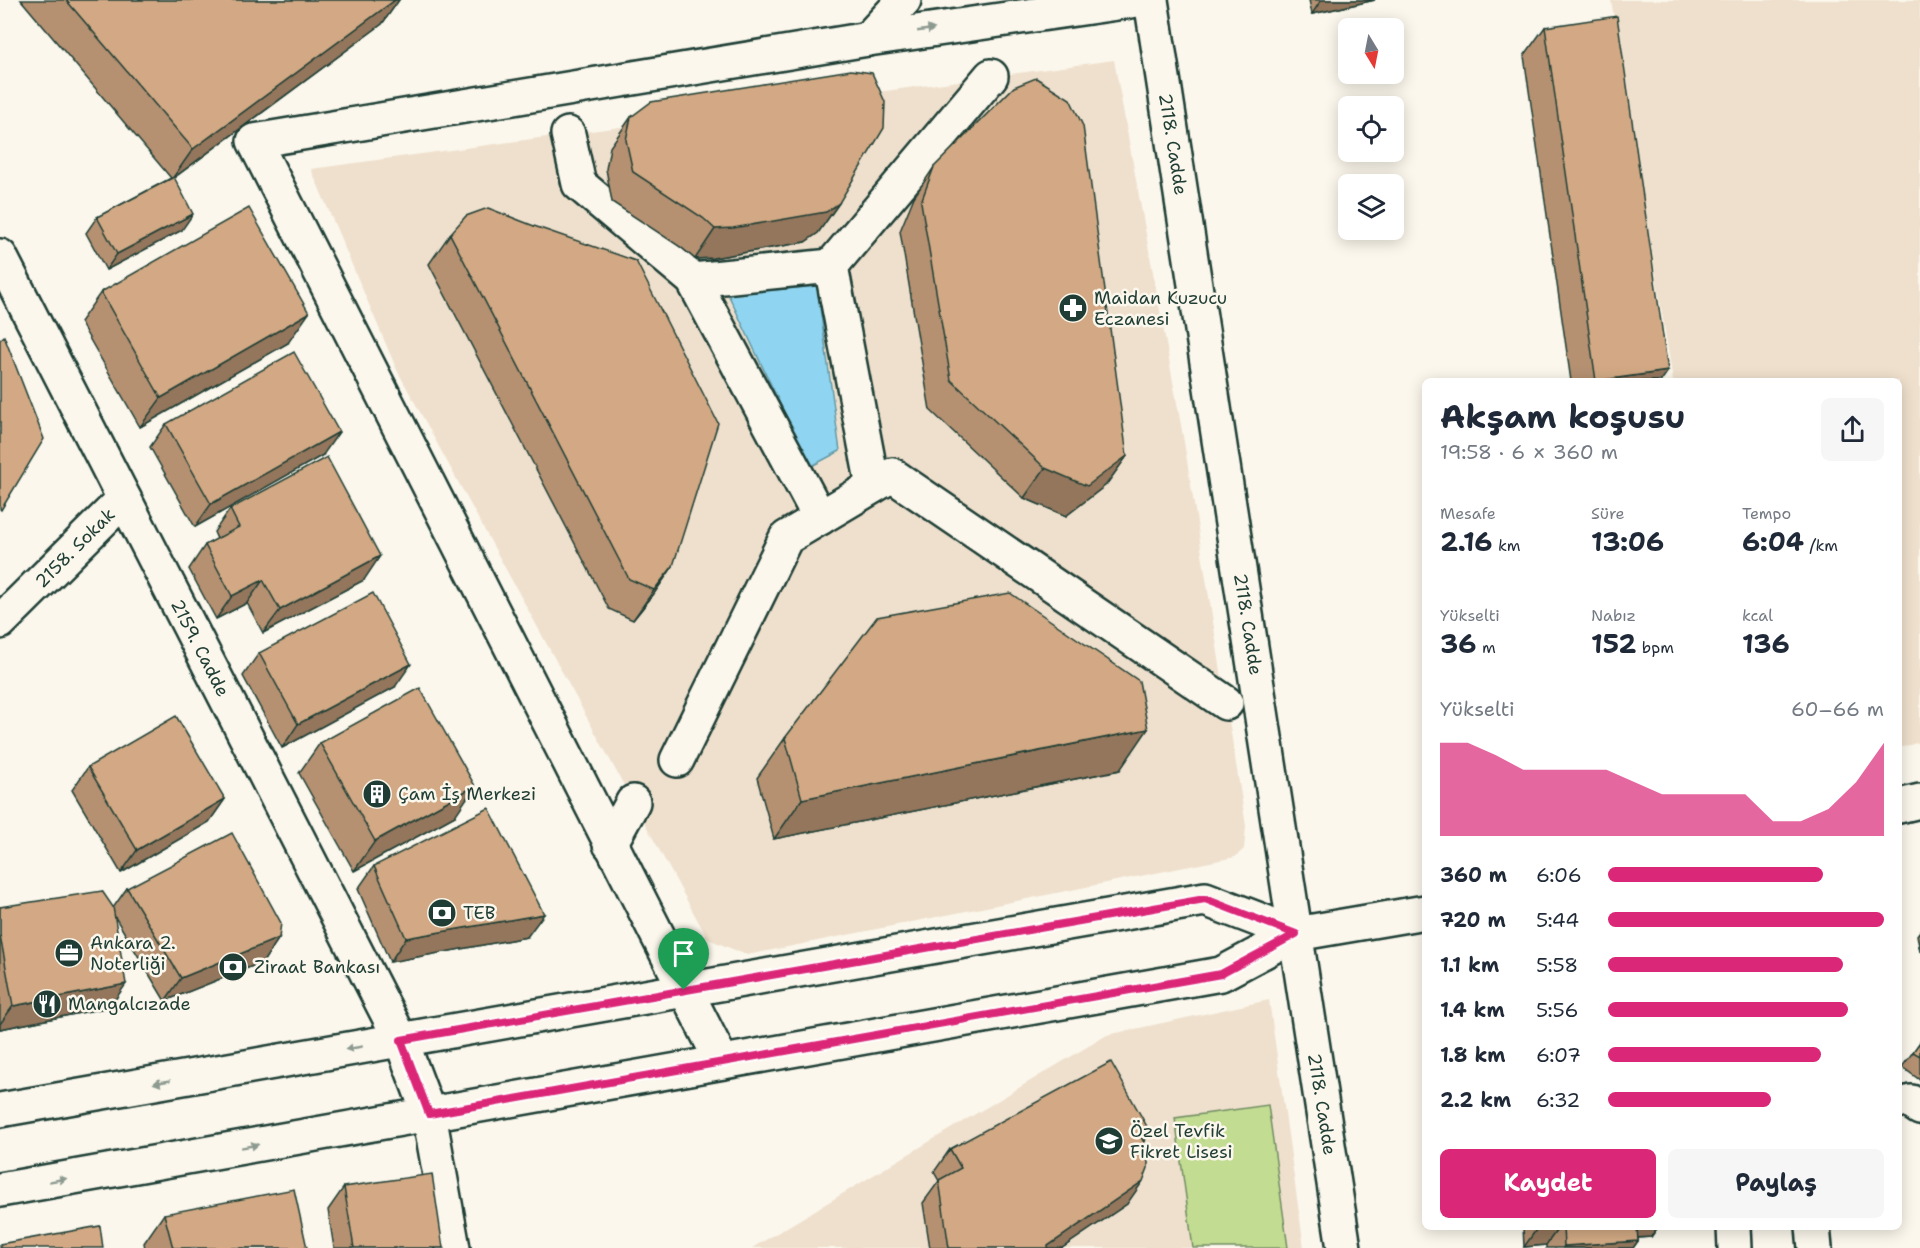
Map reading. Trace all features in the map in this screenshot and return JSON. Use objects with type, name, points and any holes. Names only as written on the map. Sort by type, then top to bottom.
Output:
[{"type":"street","points":[[868,39],[904,0]]},
{"type":"street","points":[[722,1062],[254,141],[868,39],[1138,0]]},
{"type":"street","name":"2118. Cadde","points":[[1151,0],[1344,1248]]},
{"type":"street","points":[[693,280],[831,266],[992,76]]},
{"type":"street","points":[[568,134],[579,184],[693,280],[820,518]]},
{"type":"street","name":"2159. Cadde","points":[[0,256],[401,1040],[429,1114],[453,1248]]},
{"type":"street","points":[[831,266],[873,486]]},
{"type":"street","points":[[677,760],[786,538],[892,475],[1226,703]]},
{"type":"street","name":"2158. Sokak","points":[[0,622],[124,499]]},
{"type":"street","points":[[1902,805],[1920,801]]},
{"type":"street","points":[[610,844],[633,802]]},
{"type":"street","points":[[0,1110],[1205,899],[1296,934]]},
{"type":"street","points":[[0,1190],[1221,974],[1296,934],[1422,913]]},
{"type":"street","points":[[1734,1230],[1735,1248]]},
{"type":"street","points":[[1813,1230],[1815,1248]]},
{"type":"shaded area","points":[[1611,0],[1920,0],[1920,742],[1902,747],[1902,378],[1673,378]]},
{"type":"shaded area","points":[[1114,60],[1183,436],[1246,826],[1244,849],[1235,857],[747,955],[708,939],[397,370],[311,169]]},
{"type":"shaded area","name":"Özel Tevfik Fikret Lisesi","points":[[1269,1000],[1304,1248],[752,1248],[1107,1035]]},
{"type":"green space","points":[[1268,1105],[1288,1248],[1193,1248],[1175,1118]]},
{"type":"water","points":[[817,286],[840,451],[810,467],[728,294]]},
{"type":"building","points":[[66,0],[395,0],[193,149]]},
{"type":"building","points":[[1617,16],[1668,371],[1618,378],[1596,378],[1545,27]]},
{"type":"building","points":[[851,70],[872,73],[885,102],[884,128],[839,203],[826,212],[715,229],[703,218],[633,172],[626,140],[631,117],[651,102]]},
{"type":"building","points":[[1036,78],[1070,99],[1083,126],[1127,456],[1087,486],[1045,468],[951,380],[921,202],[934,167],[1014,87]]},
{"type":"building","points":[[174,177],[193,214],[117,254],[97,217]]},
{"type":"building","points":[[249,208],[309,313],[161,398],[101,292]]},
{"type":"building","points":[[488,208],[636,261],[718,423],[673,566],[654,590],[629,579],[450,234],[466,216]]},
{"type":"building","points":[[4,336],[44,439],[1,510],[0,340]]},
{"type":"building","points":[[294,352],[339,432],[211,504],[166,424]]},
{"type":"building","points":[[327,457],[380,556],[280,610],[263,580],[232,596],[205,545],[239,527],[230,509]]},
{"type":"building","points":[[373,593],[411,664],[298,724],[259,653]]},
{"type":"building","points":[[1010,593],[1139,681],[1148,729],[802,799],[785,738],[877,617]]},
{"type":"building","name":"Çam İş Merkezi","points":[[420,688],[475,786],[375,841],[320,743]]},
{"type":"building","points":[[176,716],[225,799],[137,850],[88,767]]},
{"type":"building","name":"TEB","points":[[489,808],[544,914],[406,938],[374,866]]},
{"type":"building","points":[[232,833],[281,923],[279,938],[181,978],[127,888]]},
{"type":"building","points":[[102,891],[113,907],[126,984],[13,1006],[0,935],[0,907]]},
{"type":"building","points":[[1920,1042],[1920,1056],[1913,1052]]},
{"type":"building","points":[[1111,1062],[1150,1132],[1141,1137],[1148,1150],[1148,1168],[1143,1181],[1048,1248],[949,1248],[939,1180],[961,1168],[950,1149]]},
{"type":"building","points":[[432,1174],[443,1248],[354,1248],[344,1187]]},
{"type":"building","points":[[294,1189],[307,1248],[173,1248],[164,1214]]},
{"type":"building","points":[[100,1226],[103,1248],[0,1248],[0,1244]]},
{"type":"building","points":[[1563,1230],[1637,1230],[1638,1241],[1564,1246]]},
{"type":"place","name":"Maidan Kuzucu Eczanesi","points":[[1073,308]]},
{"type":"place","name":"Çam İş Merkezi","points":[[377,794]]},
{"type":"place","name":"TEB","points":[[442,913]]},
{"type":"place","name":"Ankara 2. Noterliği","points":[[69,953]]},
{"type":"place","name":"Ziraat Bankası","points":[[233,967]]},
{"type":"place","name":"Mangalcızade","points":[[47,1004]]},
{"type":"place","name":"Özel Tevfik Fikret Lisesi","points":[[1109,1141]]},
{"type":"route","points":[[1205,899],[1296,934],[1221,974],[429,1114],[401,1040],[684,990],[1205,899]]}]
